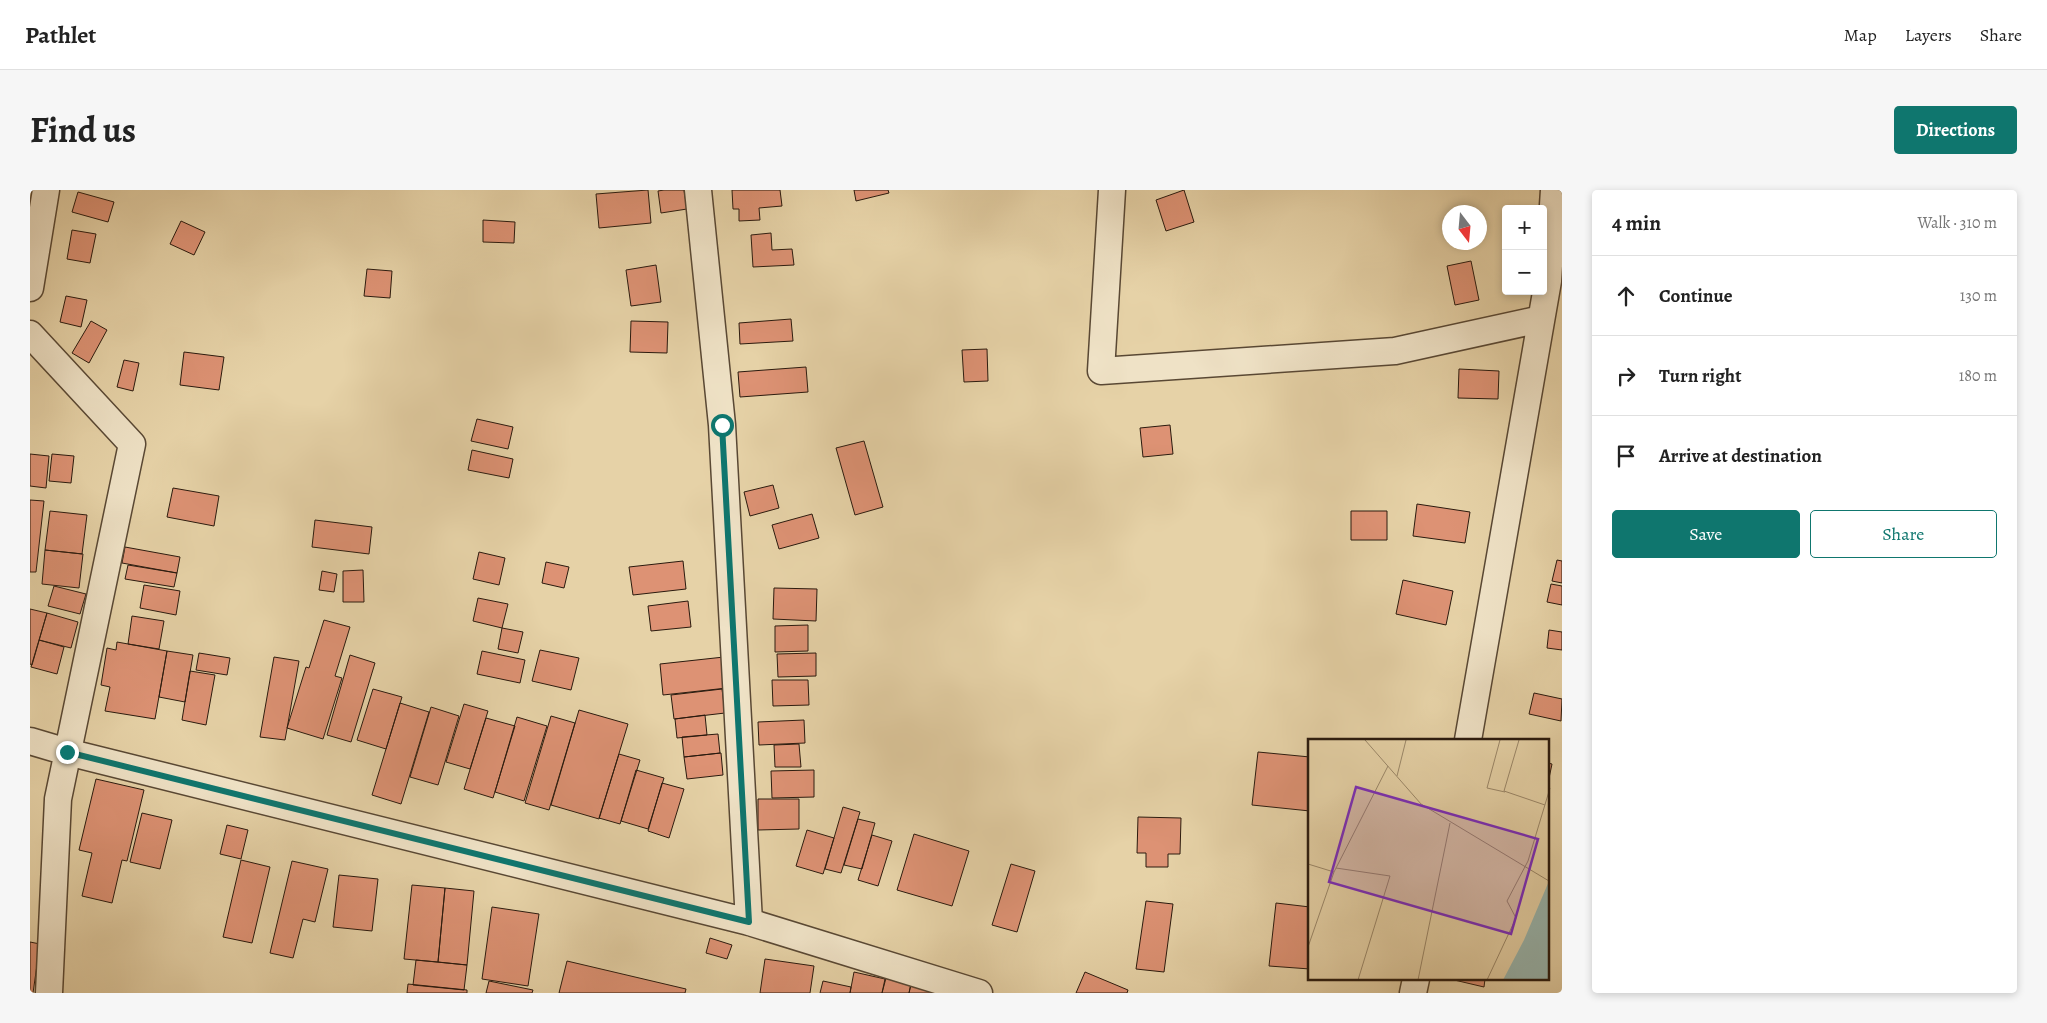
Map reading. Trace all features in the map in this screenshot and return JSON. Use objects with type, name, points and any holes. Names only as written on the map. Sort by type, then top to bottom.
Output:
[{"type":"street","points":[[30,288],[46,190]]},
{"type":"street","points":[[698,190],[722,425],[749,922]]},
{"type":"street","points":[[1112,190],[1101,371],[1394,352],[1541,319]]},
{"type":"street","points":[[1468,739],[1541,319],[1555,281],[1554,190]]},
{"type":"street","points":[[30,334],[132,444],[58,799],[49,993]]},
{"type":"street","points":[[30,741],[67,752],[749,922],[979,993]]},
{"type":"street","points":[[1413,993],[1416,980]]},
{"type":"building","points":[[648,190],[651,223],[599,228],[596,194]]},
{"type":"building","points":[[684,190],[687,209],[661,213],[658,191]]},
{"type":"building","points":[[732,190],[780,190],[782,206],[759,208],[760,220],[739,221],[739,209],[733,209]]},
{"type":"building","points":[[854,190],[888,190],[889,193],[856,201]]},
{"type":"building","points":[[1184,190],[1194,222],[1166,231],[1156,200]]},
{"type":"building","points":[[78,192],[114,202],[108,222],[72,212]]},
{"type":"building","points":[[483,220],[515,222],[514,243],[483,242]]},
{"type":"building","points":[[181,221],[205,232],[194,255],[170,244]]},
{"type":"building","points":[[72,230],[96,234],[90,263],[67,259]]},
{"type":"building","points":[[771,233],[772,250],[792,249],[794,265],[753,267],[751,235]]},
{"type":"building","points":[[1471,261],[1479,300],[1455,305],[1447,266]]},
{"type":"building","points":[[656,265],[661,302],[631,306],[626,270]]},
{"type":"building","points":[[367,269],[392,271],[390,298],[364,296]]},
{"type":"building","points":[[66,296],[87,300],[81,327],[60,322]]},
{"type":"building","points":[[791,319],[793,341],[740,344],[739,323]]},
{"type":"building","points":[[91,321],[107,330],[89,363],[72,353]]},
{"type":"building","points":[[631,321],[668,322],[667,353],[630,352]]},
{"type":"building","points":[[987,349],[988,381],[964,382],[962,350]]},
{"type":"building","points":[[184,352],[224,357],[219,390],[180,385]]},
{"type":"building","points":[[124,360],[139,363],[133,391],[117,387]]},
{"type":"building","points":[[806,367],[808,392],[740,397],[738,372]]},
{"type":"building","points":[[1459,369],[1499,371],[1498,399],[1458,398]]},
{"type":"building","points":[[477,419],[513,427],[508,449],[471,441]]},
{"type":"building","points":[[1170,425],[1173,454],[1143,457],[1140,428]]},
{"type":"building","points":[[864,441],[883,507],[855,515],[836,448]]},
{"type":"building","points":[[472,450],[513,459],[509,478],[468,470]]},
{"type":"building","points":[[30,454],[49,456],[46,488],[30,486]]},
{"type":"building","points":[[52,454],[74,456],[71,483],[49,481]]},
{"type":"building","points":[[773,485],[779,508],[750,516],[744,492]]},
{"type":"building","points":[[173,488],[219,496],[214,526],[167,517]]},
{"type":"building","points":[[30,500],[44,501],[36,572],[30,572]]},
{"type":"building","points":[[1417,504],[1470,512],[1465,543],[1413,536]]},
{"type":"building","points":[[50,511],[87,515],[82,554],[45,550]]},
{"type":"building","points":[[1351,511],[1387,511],[1387,540],[1351,540]]},
{"type":"building","points":[[812,514],[819,538],[779,549],[772,525]]},
{"type":"building","points":[[315,520],[372,527],[369,554],[312,547]]},
{"type":"building","points":[[125,547],[180,557],[177,573],[122,563]]},
{"type":"building","points":[[45,550],[83,554],[79,588],[42,584]]},
{"type":"building","points":[[479,552],[505,558],[499,585],[473,579]]},
{"type":"building","points":[[1557,560],[1562,561],[1562,583],[1552,581]]},
{"type":"building","points":[[683,561],[686,589],[633,595],[629,567]]},
{"type":"building","points":[[546,562],[569,567],[564,588],[542,583]]},
{"type":"building","points":[[128,565],[177,573],[174,587],[125,579]]},
{"type":"building","points":[[363,570],[364,602],[343,602],[343,571]]},
{"type":"building","points":[[322,571],[337,574],[334,592],[319,590]]},
{"type":"building","points":[[1403,580],[1453,591],[1446,625],[1396,614]]},
{"type":"building","points":[[1551,584],[1562,586],[1562,605],[1547,602]]},
{"type":"building","points":[[144,585],[180,591],[176,615],[140,608]]},
{"type":"building","points":[[54,586],[86,594],[80,614],[48,606]]},
{"type":"building","points":[[774,588],[817,589],[816,621],[773,619]]},
{"type":"building","points":[[478,598],[508,604],[502,628],[473,621]]},
{"type":"building","points":[[688,601],[691,627],[651,631],[648,606]]},
{"type":"building","points":[[30,609],[47,613],[32,665],[30,664]]},
{"type":"building","points":[[47,613],[78,622],[71,648],[39,640]]},
{"type":"building","points":[[132,616],[164,621],[159,649],[128,644]]},
{"type":"building","points":[[324,620],[350,627],[335,676],[342,678],[323,739],[287,728],[306,667],[309,668]]},
{"type":"building","points":[[808,625],[808,651],[775,652],[775,626]]},
{"type":"building","points":[[502,628],[523,632],[518,653],[498,649]]},
{"type":"building","points":[[1549,630],[1562,632],[1562,650],[1547,648]]},
{"type":"building","points":[[39,640],[64,647],[57,674],[31,667]]},
{"type":"building","points":[[117,642],[167,651],[155,719],[105,711],[110,687],[101,685],[107,648],[116,650]]},
{"type":"building","points":[[540,650],[579,658],[571,690],[532,681]]},
{"type":"building","points":[[167,651],[193,655],[185,702],[159,697]]},
{"type":"building","points":[[482,651],[525,660],[520,683],[477,674]]},
{"type":"building","points":[[199,653],[230,658],[227,675],[196,670]]},
{"type":"building","points":[[816,653],[816,676],[778,677],[777,654]]},
{"type":"building","points":[[350,655],[375,663],[351,742],[327,735]]},
{"type":"building","points":[[274,657],[299,661],[285,740],[260,737]]},
{"type":"building","points":[[724,657],[727,688],[663,695],[660,664]]},
{"type":"building","points":[[190,671],[215,675],[206,725],[182,720]]},
{"type":"building","points":[[772,680],[808,680],[809,705],[773,706]]},
{"type":"building","points":[[373,689],[402,697],[386,749],[357,740]]},
{"type":"building","points":[[722,689],[725,713],[674,719],[671,695]]},
{"type":"building","points":[[1534,693],[1562,699],[1561,721],[1529,714]]},
{"type":"building","points":[[400,703],[429,712],[401,804],[372,795]]},
{"type":"building","points":[[464,704],[488,711],[470,769],[446,762]]},
{"type":"building","points":[[431,707],[459,716],[438,785],[410,777]]},
{"type":"building","points":[[579,710],[628,724],[599,819],[551,805]]},
{"type":"building","points":[[705,715],[707,735],[677,738],[675,719]]},
{"type":"building","points":[[551,716],[575,723],[549,810],[525,803]]},
{"type":"building","points":[[517,717],[547,726],[524,801],[495,792]]},
{"type":"building","points":[[486,718],[515,726],[493,798],[464,789]]},
{"type":"building","points":[[804,720],[805,743],[759,745],[758,722]]},
{"type":"building","points":[[718,734],[720,753],[684,757],[682,737]]},
{"type":"building","points":[[799,744],[801,767],[775,767],[774,745]]},
{"type":"building","points":[[1258,752],[1308,757],[1308,811],[1252,805]]},
{"type":"building","points":[[721,753],[723,775],[687,779],[684,757]]},
{"type":"building","points":[[619,754],[640,760],[620,824],[599,818]]},
{"type":"building","points":[[636,770],[664,778],[648,829],[621,821]]},
{"type":"building","points":[[814,770],[814,797],[772,798],[771,771]]},
{"type":"building","points":[[96,779],[144,790],[127,861],[122,860],[112,903],[82,896],[92,853],[79,850]]},
{"type":"building","points":[[662,783],[684,789],[669,838],[648,831]]},
{"type":"building","points":[[758,799],[799,799],[799,829],[758,830]]},
{"type":"building","points":[[843,807],[860,812],[841,873],[825,869]]},
{"type":"building","points":[[142,813],[172,820],[160,869],[130,862]]},
{"type":"building","points":[[1138,817],[1181,818],[1180,854],[1168,854],[1168,867],[1146,867],[1146,853],[1137,853]]},
{"type":"building","points":[[858,819],[875,823],[862,869],[844,865]]},
{"type":"building","points":[[227,825],[248,830],[241,859],[220,854]]},
{"type":"building","points":[[807,830],[834,838],[823,874],[796,866]]},
{"type":"building","points":[[914,834],[969,851],[952,906],[897,890]]},
{"type":"building","points":[[872,835],[892,841],[878,886],[858,880]]},
{"type":"building","points":[[241,860],[270,867],[252,943],[223,937]]},
{"type":"building","points":[[292,861],[328,869],[315,922],[303,919],[293,958],[270,953]]},
{"type":"building","points":[[1011,864],[1035,871],[1017,932],[992,925]]},
{"type":"building","points":[[339,875],[378,879],[372,931],[333,927]]},
{"type":"building","points":[[412,885],[445,888],[438,962],[404,959]]},
{"type":"building","points":[[445,888],[474,891],[467,965],[438,962]]},
{"type":"building","points":[[1146,901],[1173,904],[1164,972],[1136,969]]},
{"type":"building","points":[[1276,903],[1308,907],[1308,969],[1269,966]]},
{"type":"building","points":[[492,907],[539,914],[528,986],[482,979]]},
{"type":"building","points":[[710,938],[732,945],[727,959],[706,953]]},
{"type":"building","points":[[30,942],[40,944],[33,993],[30,993]]},
{"type":"building","points":[[765,959],[814,966],[810,993],[760,993]]},
{"type":"building","points":[[416,960],[467,965],[464,990],[413,985]]},
{"type":"building","points":[[567,961],[686,989],[685,993],[559,993]]},
{"type":"building","points":[[854,972],[885,979],[882,993],[850,993]]},
{"type":"building","points":[[1085,972],[1128,990],[1127,993],[1076,993]]},
{"type":"building","points":[[886,978],[911,984],[909,993],[882,993]]},
{"type":"building","points":[[1454,980],[1485,980],[1484,987]]},
{"type":"building","points":[[489,981],[533,990],[532,993],[486,993]]},
{"type":"building","points":[[823,981],[851,987],[850,993],[820,993]]},
{"type":"building","points":[[408,984],[467,990],[467,993],[407,993]]},
{"type":"building","points":[[911,984],[939,993],[909,993]]},
{"type":"route","points":[[67,752],[749,922],[722,425]]}]
